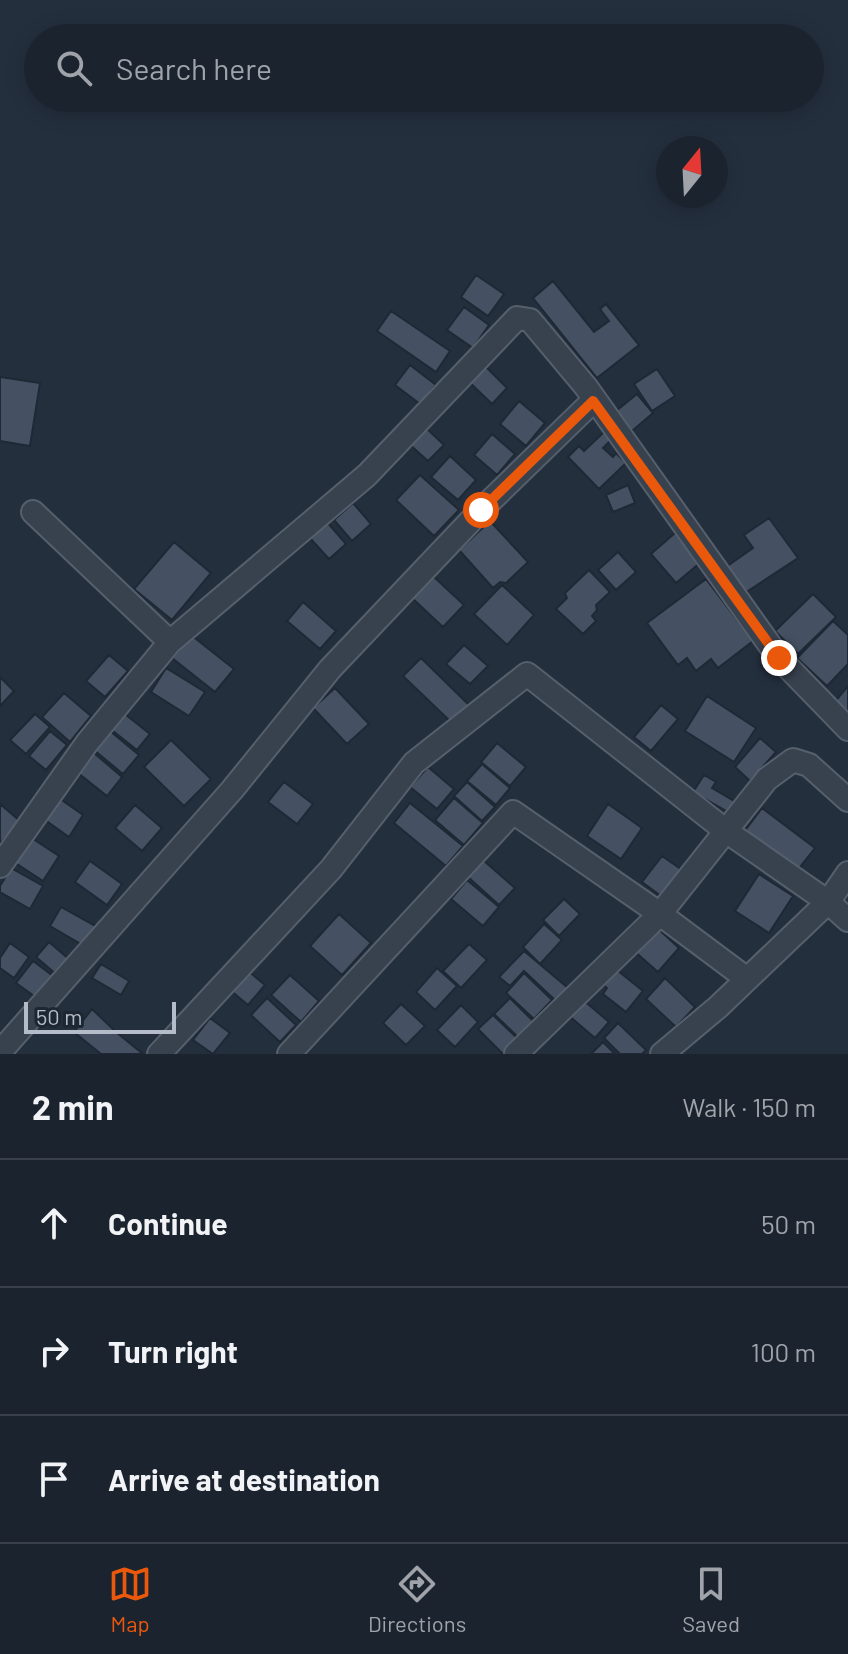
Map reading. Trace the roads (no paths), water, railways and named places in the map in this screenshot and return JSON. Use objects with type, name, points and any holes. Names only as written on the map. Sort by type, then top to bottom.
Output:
[{"type":"street","points":[[0,866],[87,743],[170,642],[367,475],[517,318],[530,320],[586,387],[593,401],[779,658],[848,729]]},
{"type":"street","points":[[0,1052],[232,790],[330,669],[481,510],[593,401]]},
{"type":"street","points":[[33,512],[170,642]]},
{"type":"street","points":[[159,1054],[331,869],[414,763],[527,674],[726,831],[828,902],[848,920]]},
{"type":"street","points":[[516,1054],[660,914],[767,779],[793,760],[809,765],[848,800]]},
{"type":"street","points":[[289,1054],[513,812],[747,979]]},
{"type":"street","points":[[662,1054],[828,902],[848,873]]}]
